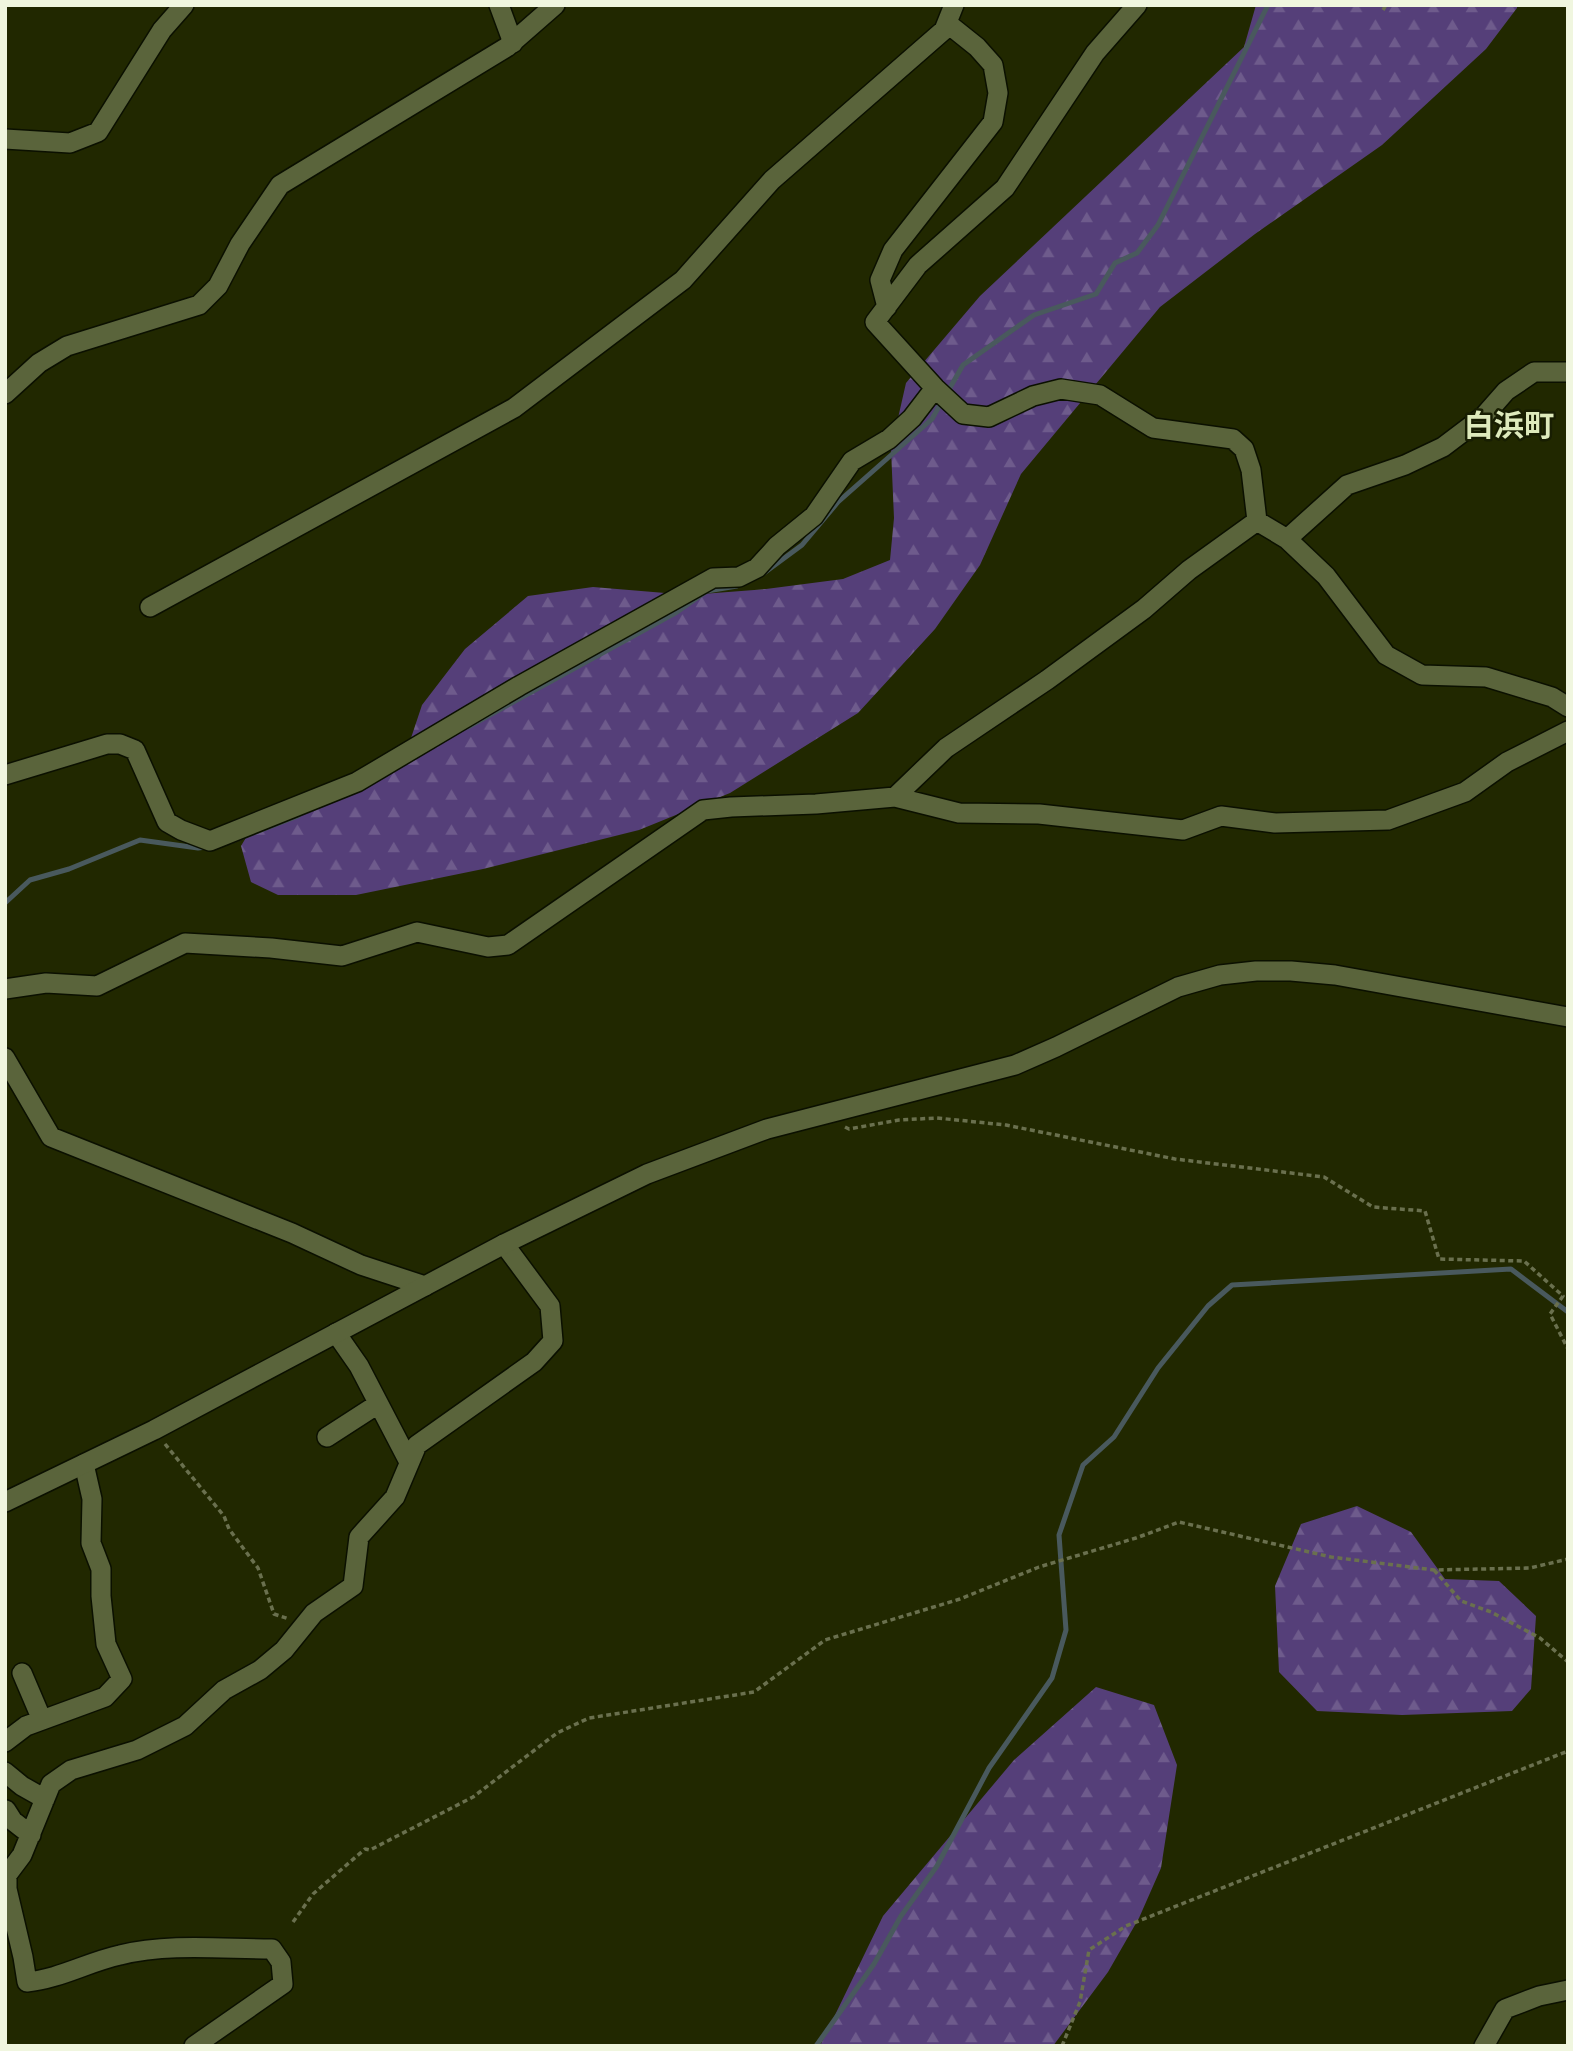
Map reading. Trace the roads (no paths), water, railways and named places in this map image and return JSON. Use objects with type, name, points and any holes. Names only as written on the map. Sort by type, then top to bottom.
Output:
[{"type":"street","points":[[5,139],[70,143],[98,132],[162,30],[184,5]]},
{"type":"street","points":[[499,5],[513,43]]},
{"type":"street","points":[[5,394],[39,363],[67,346],[199,305],[218,286],[240,244],[280,185],[513,43],[555,5]]},
{"type":"street","points":[[1138,5],[1094,53],[1005,188],[918,265],[876,322],[962,414],[989,417],[1032,396],[1060,389],[1100,395],[1153,428],[1233,439],[1244,449],[1251,470],[1257,521]]},
{"type":"street","points":[[150,607],[514,408],[683,280],[772,180],[944,30],[951,14],[993,65],[999,93],[993,122],[893,250],[880,281],[887,307]]},
{"type":"street","points":[[1287,539],[1347,485],[1405,465],[1443,447],[1484,416],[1506,390],[1534,372],[1568,372]]},
{"type":"street","points":[[5,775],[107,744],[121,744],[135,750],[167,822],[211,841],[357,782],[519,686],[713,578],[739,578],[757,568],[777,546],[814,516],[852,461],[890,439],[937,389]]},
{"type":"street","points":[[1257,521],[1287,539],[1326,576],[1386,655],[1422,676],[1486,677],[1552,697],[1568,707]]},
{"type":"street","points":[[895,797],[946,748],[1058,672],[1257,521]]},
{"type":"street","points":[[5,989],[46,983],[97,986],[186,943],[342,956],[417,932],[488,947],[508,944],[703,810],[895,797],[960,813],[1039,814],[1183,830],[1221,816],[1275,823],[1388,820],[1465,792],[1507,762],[1568,731]]},
{"type":"street","points":[[5,1502],[153,1430],[504,1244],[647,1174],[767,1129],[1015,1065],[1178,987],[1220,975],[1256,971],[1335,975],[1568,1017]]},
{"type":"street","points":[[5,1058],[51,1137],[292,1233],[361,1265],[425,1286]]},
{"type":"street","points":[[194,2046],[283,1984],[281,1962],[272,1950],[174,1948],[121,1954],[27,1982],[12,1940],[7,1875],[22,1855],[51,1784],[71,1770],[137,1750],[185,1726],[224,1690],[260,1670],[284,1650],[314,1613],[353,1586],[359,1537],[395,1497],[417,1445],[534,1362],[553,1341],[550,1306],[504,1244]]},
{"type":"street","points":[[336,1333],[359,1366],[409,1462]]},
{"type":"street","points":[[327,1437],[378,1404]]},
{"type":"street","points":[[5,1742],[26,1726],[105,1697],[122,1679],[106,1644],[101,1569],[91,1543],[92,1499],[84,1464]]},
{"type":"street","points":[[22,1673],[42,1720]]},
{"type":"street","points":[[5,1772],[22,1786],[46,1799]]},
{"type":"street","points":[[6,1810],[13,1821],[31,1835]]},
{"type":"street","points":[[1484,2046],[1505,2009],[1539,1996],[1568,1990]]},
{"type":"waterway","points":[[947,393],[963,365],[1034,315],[1096,294],[1115,263],[1137,253],[1158,225],[1268,5]]},
{"type":"waterway","points":[[764,573],[802,545],[838,502],[932,419],[942,401]]},
{"type":"waterway","points":[[468,727],[677,612],[707,591],[737,586]]},
{"type":"waterway","points":[[232,841],[298,816]]},
{"type":"waterway","points":[[5,903],[30,880],[69,869],[140,840],[206,847]]},
{"type":"waterway","points":[[816,2046],[874,1964],[901,1916],[937,1866],[989,1768],[1052,1678],[1066,1630],[1059,1535],[1083,1465],[1114,1437],[1158,1368],[1208,1306],[1232,1285],[1511,1269],[1568,1312]]},
{"type":"district","name":"白浜町","points":[[1509,426]]}]
